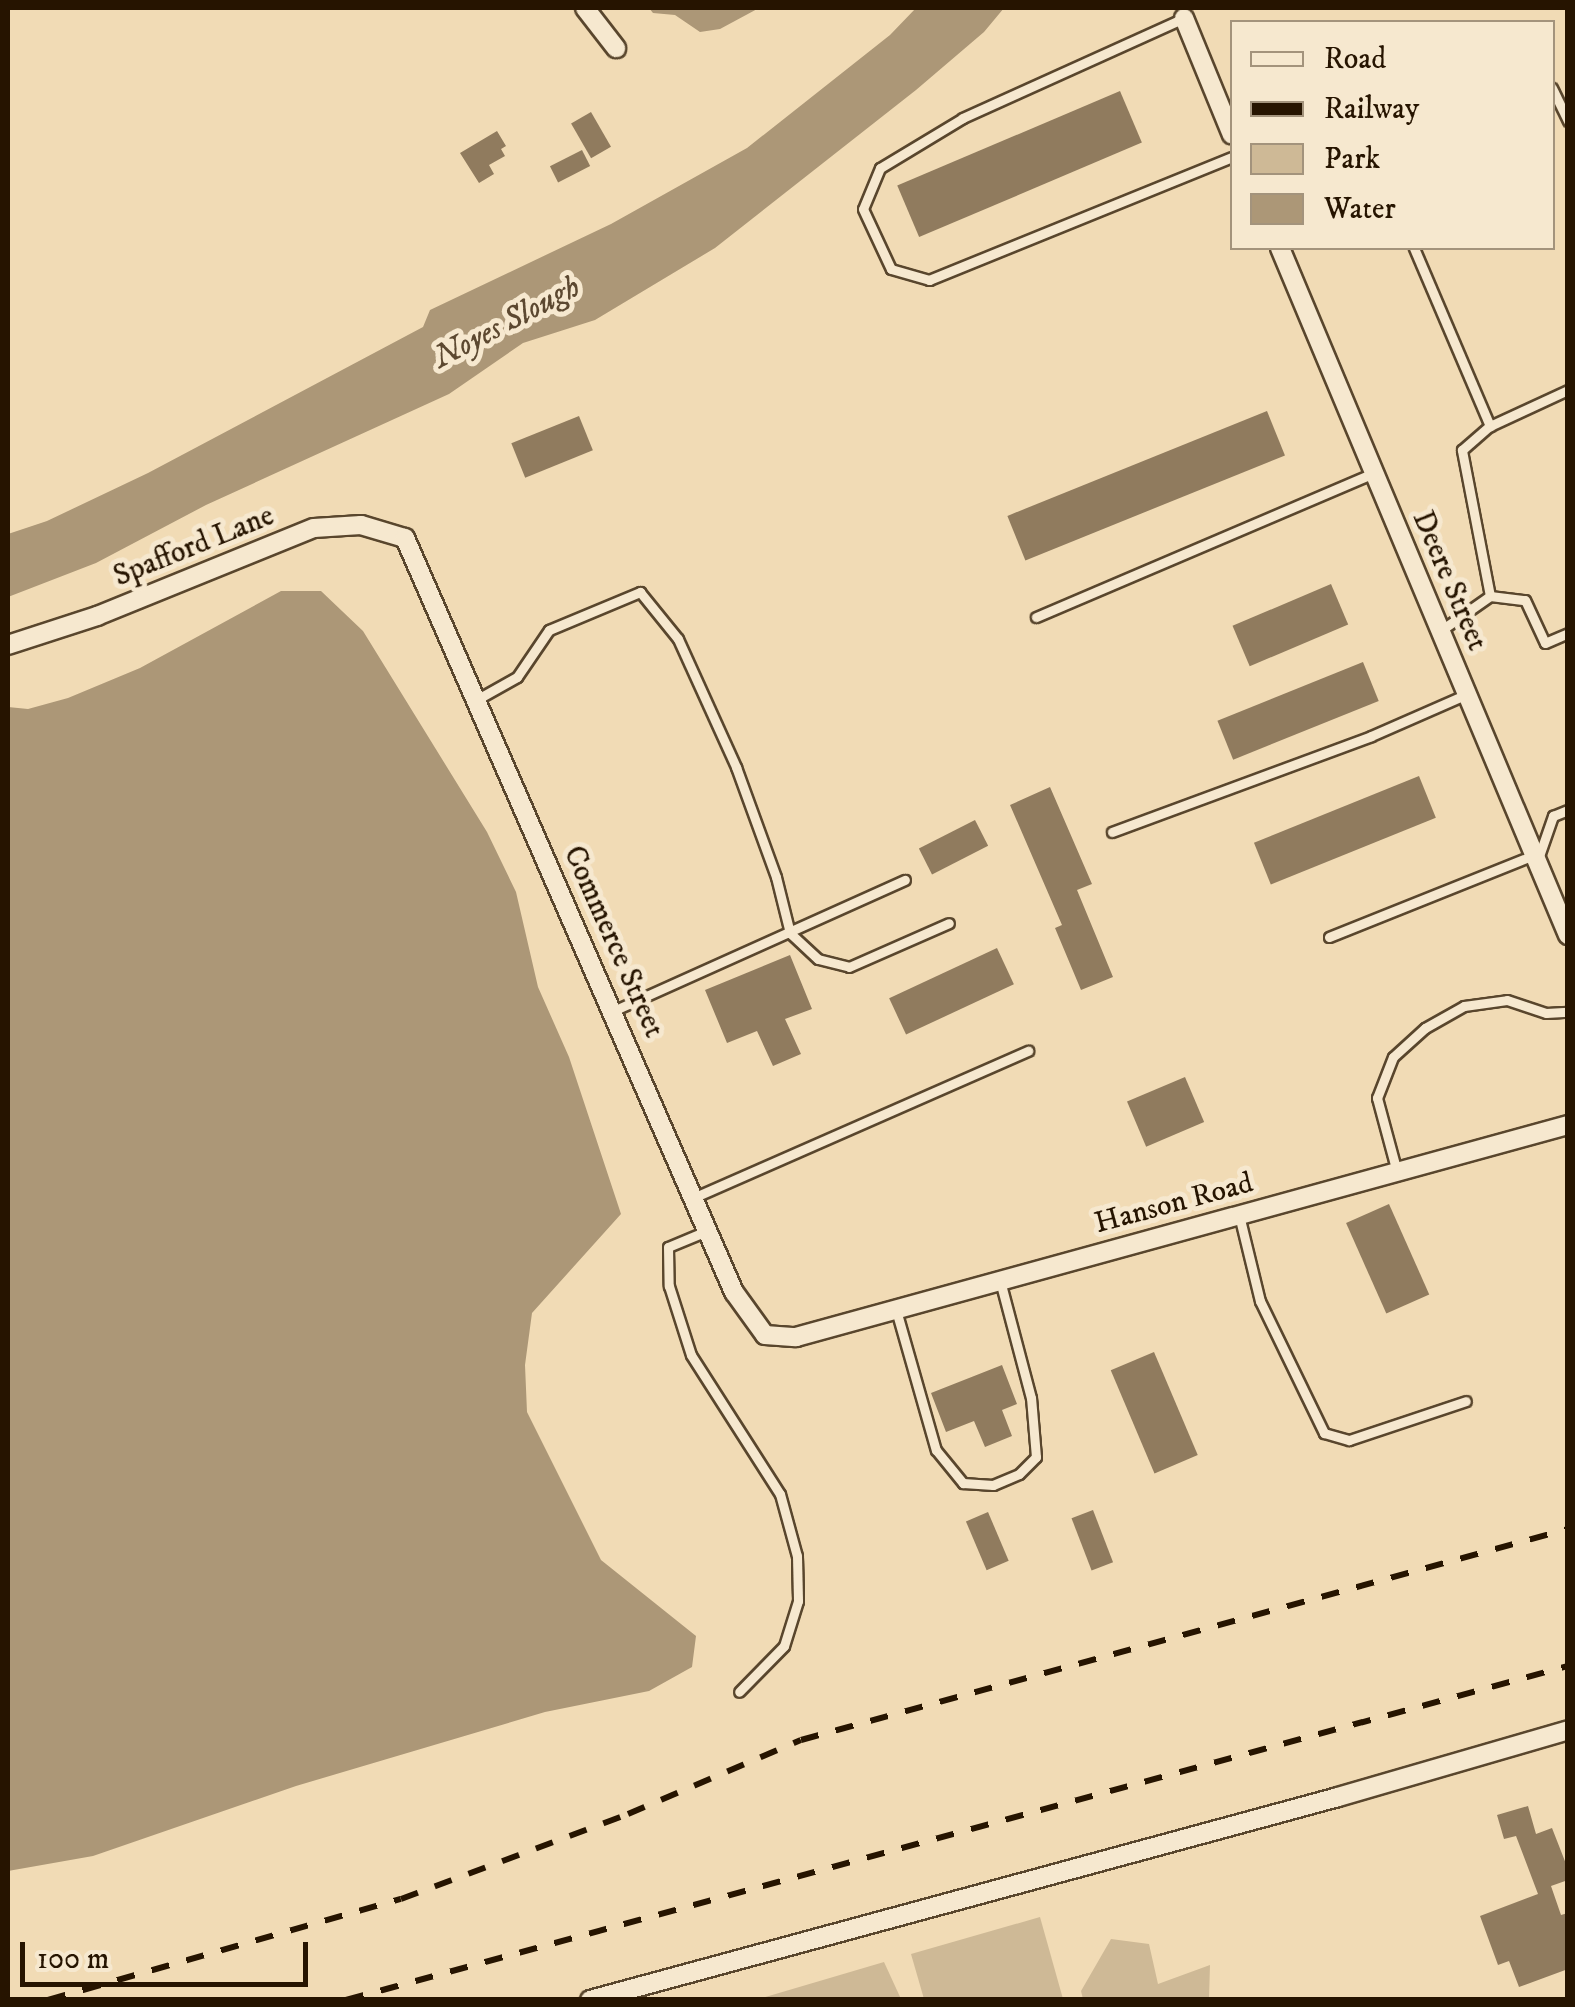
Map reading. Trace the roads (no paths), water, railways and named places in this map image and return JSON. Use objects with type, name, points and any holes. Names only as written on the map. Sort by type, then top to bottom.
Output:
[{"type":"street","points":[[585,8],[616,48]]},
{"type":"street","points":[[1184,18],[1230,130]]},
{"type":"street","name":"Deere Street","points":[[1281,250],[1568,935]]},
{"type":"street","name":"Spafford Lane","points":[[8,645],[97,616],[314,528],[362,525],[405,538]]},
{"type":"street","name":"Commerce Street","points":[[405,538],[696,1197],[734,1292],[765,1335],[796,1337]]},
{"type":"street","name":"Hanson Road","points":[[796,1337],[1568,1125]]},
{"type":"street","points":[[590,2000],[1338,1798],[1568,1730]]},
{"type":"lane","points":[[1184,18],[963,118],[880,168],[863,209],[891,269],[928,280],[1230,158]]},
{"type":"lane","points":[[1555,94],[1568,121]]},
{"type":"lane","points":[[1415,250],[1490,426]]},
{"type":"lane","points":[[1490,596],[1462,450],[1490,426],[1568,390]]},
{"type":"lane","points":[[1036,617],[1374,473]]},
{"type":"lane","points":[[476,700],[517,677],[550,630],[640,592],[678,639],[736,767],[776,877],[790,933],[818,960],[849,967],[949,924]]},
{"type":"lane","points":[[1440,631],[1490,596],[1525,600],[1546,642],[1568,633]]},
{"type":"lane","points":[[1112,832],[1371,736],[1467,694]]},
{"type":"lane","points":[[1329,937],[1535,858],[1553,816],[1568,810]]},
{"type":"lane","points":[[614,1011],[905,880]]},
{"type":"lane","points":[[1396,1172],[1377,1098],[1394,1057],[1425,1028],[1464,1006],[1507,1000],[1546,1013],[1568,1012]]},
{"type":"lane","points":[[696,1197],[1028,1051]]},
{"type":"lane","points":[[1239,1215],[1260,1300],[1324,1433],[1349,1440],[1466,1401]]},
{"type":"lane","points":[[709,1230],[668,1247],[669,1286],[692,1355],[780,1494],[797,1556],[798,1601],[784,1646],[739,1692]]},
{"type":"lane","points":[[896,1310],[936,1450],[964,1482],[992,1485],[1019,1474],[1036,1457],[1030,1398],[1000,1281]]},
{"type":"water","points":[[649,8],[759,8],[720,29],[700,32],[675,15],[653,13]]},
{"type":"water","name":"Noyes Slough","points":[[916,8],[1004,8],[984,32],[916,90],[715,248],[595,320],[523,343],[449,394],[206,505],[96,563],[8,597],[8,534],[47,521],[148,473],[423,327],[430,310],[611,224],[747,148],[890,35]]},
{"type":"water","points":[[281,591],[321,591],[363,631],[487,832],[516,892],[538,987],[569,1057],[621,1214],[532,1313],[525,1365],[527,1412],[601,1560],[696,1636],[692,1667],[649,1691],[545,1712],[296,1786],[93,1856],[8,1871],[8,707],[28,709],[68,698],[140,668]]},
{"type":"railway","points":[[48,2000],[401,1899],[628,1814],[801,1740],[1568,1529]]},
{"type":"railway","points":[[346,2000],[1568,1666]]}]
